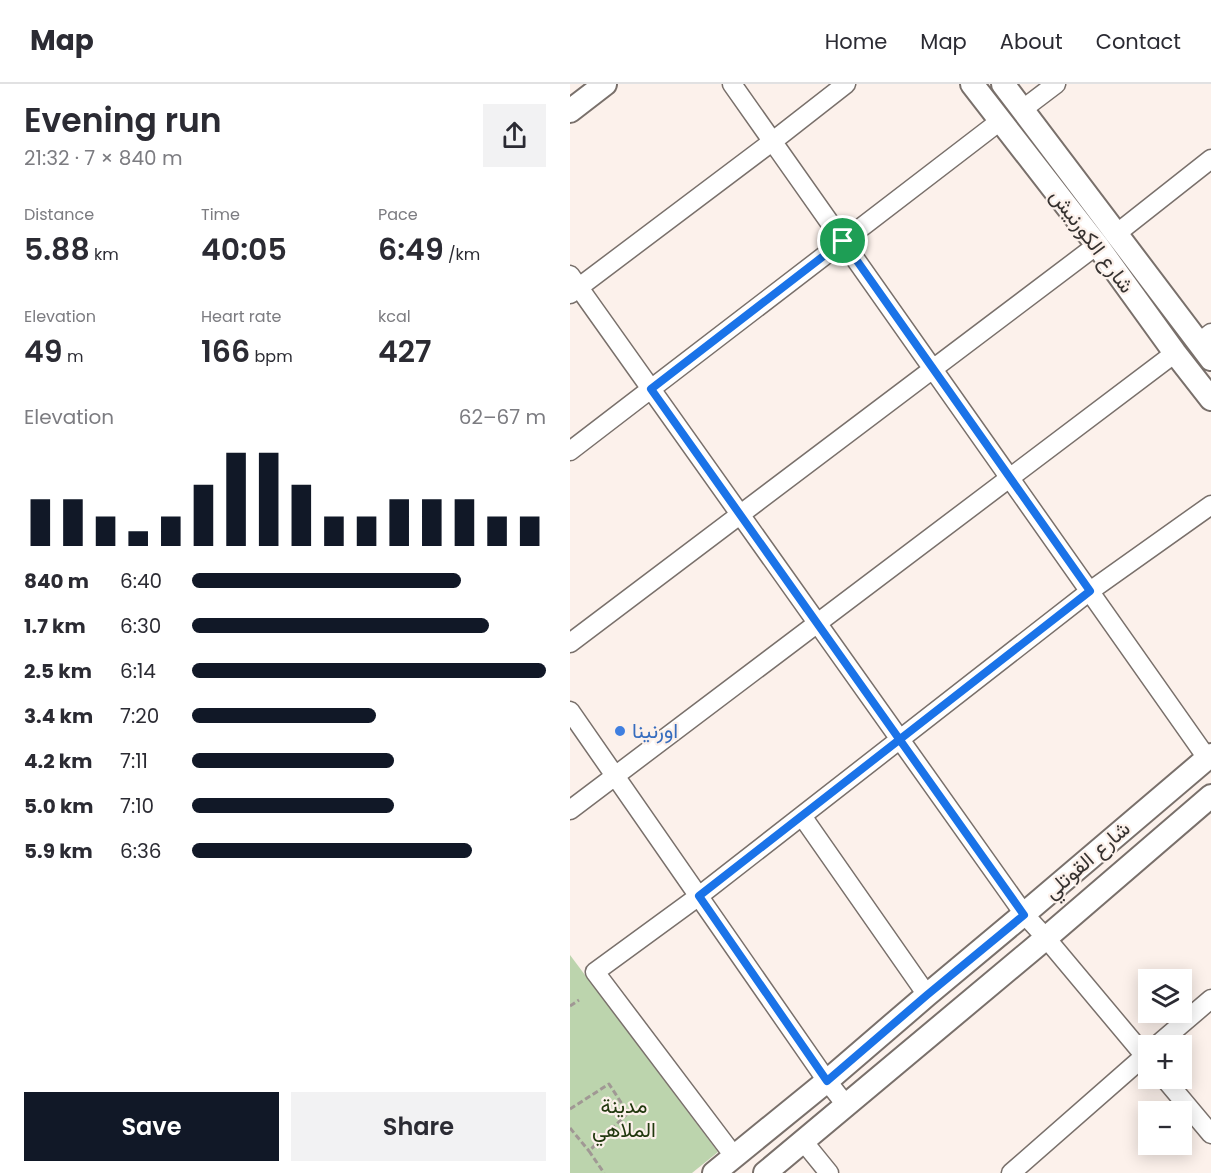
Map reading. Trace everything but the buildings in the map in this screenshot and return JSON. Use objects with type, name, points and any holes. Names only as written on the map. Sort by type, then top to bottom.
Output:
[{"type":"street","points":[[570,95],[585,84]]},
{"type":"street","points":[[570,111],[605,84]]},
{"type":"street","points":[[732,84],[1209,756]]},
{"type":"street","points":[[846,84],[772,141],[573,285],[651,389],[1024,915],[1138,1040]]},
{"type":"street","name":"شارع الكورنيش","points":[[972,84],[999,121],[1106,239],[1207,345]]},
{"type":"street","name":"شارع الكورنيش","points":[[1003,84],[1023,110],[1106,239],[1175,353],[1211,399]]},
{"type":"street","points":[[1023,110],[1056,84]]},
{"type":"street","points":[[570,451],[999,121]]},
{"type":"street","points":[[570,643],[1211,159]]},
{"type":"street","points":[[570,810],[1175,353]]},
{"type":"street","points":[[734,1156],[595,972],[699,896],[1090,591],[1211,505]]},
{"type":"street","points":[[570,711],[846,1105]]},
{"type":"street","name":"شارع القوتلي","points":[[714,1173],[827,1081],[1209,756]]},
{"type":"street","name":"شارع القوتلي","points":[[765,1173],[1046,938],[1211,796]]},
{"type":"street","points":[[802,816],[927,995]]},
{"type":"street","points":[[1170,1035],[1211,999]]},
{"type":"street","points":[[1011,1173],[1138,1063]]},
{"type":"street","points":[[1173,1089],[1211,1134]]},
{"type":"street","points":[[803,1141],[829,1173]]},
{"type":"path","points":[[570,1006],[579,1000]]},
{"type":"path","points":[[570,1109],[609,1084],[628,1113],[590,1151]]},
{"type":"path","points":[[570,1128],[590,1151],[604,1173]]},
{"type":"green space","name":"مدينة الملاهي","points":[[570,955],[718,1152],[692,1173],[570,1173]]},
{"type":"place","name":"اورنينا","points":[[620,731]]},
{"type":"route","points":[[843,241],[651,389],[899,739],[941,797],[1024,915],[827,1081],[699,896],[899,739],[1090,591],[843,241]]}]
